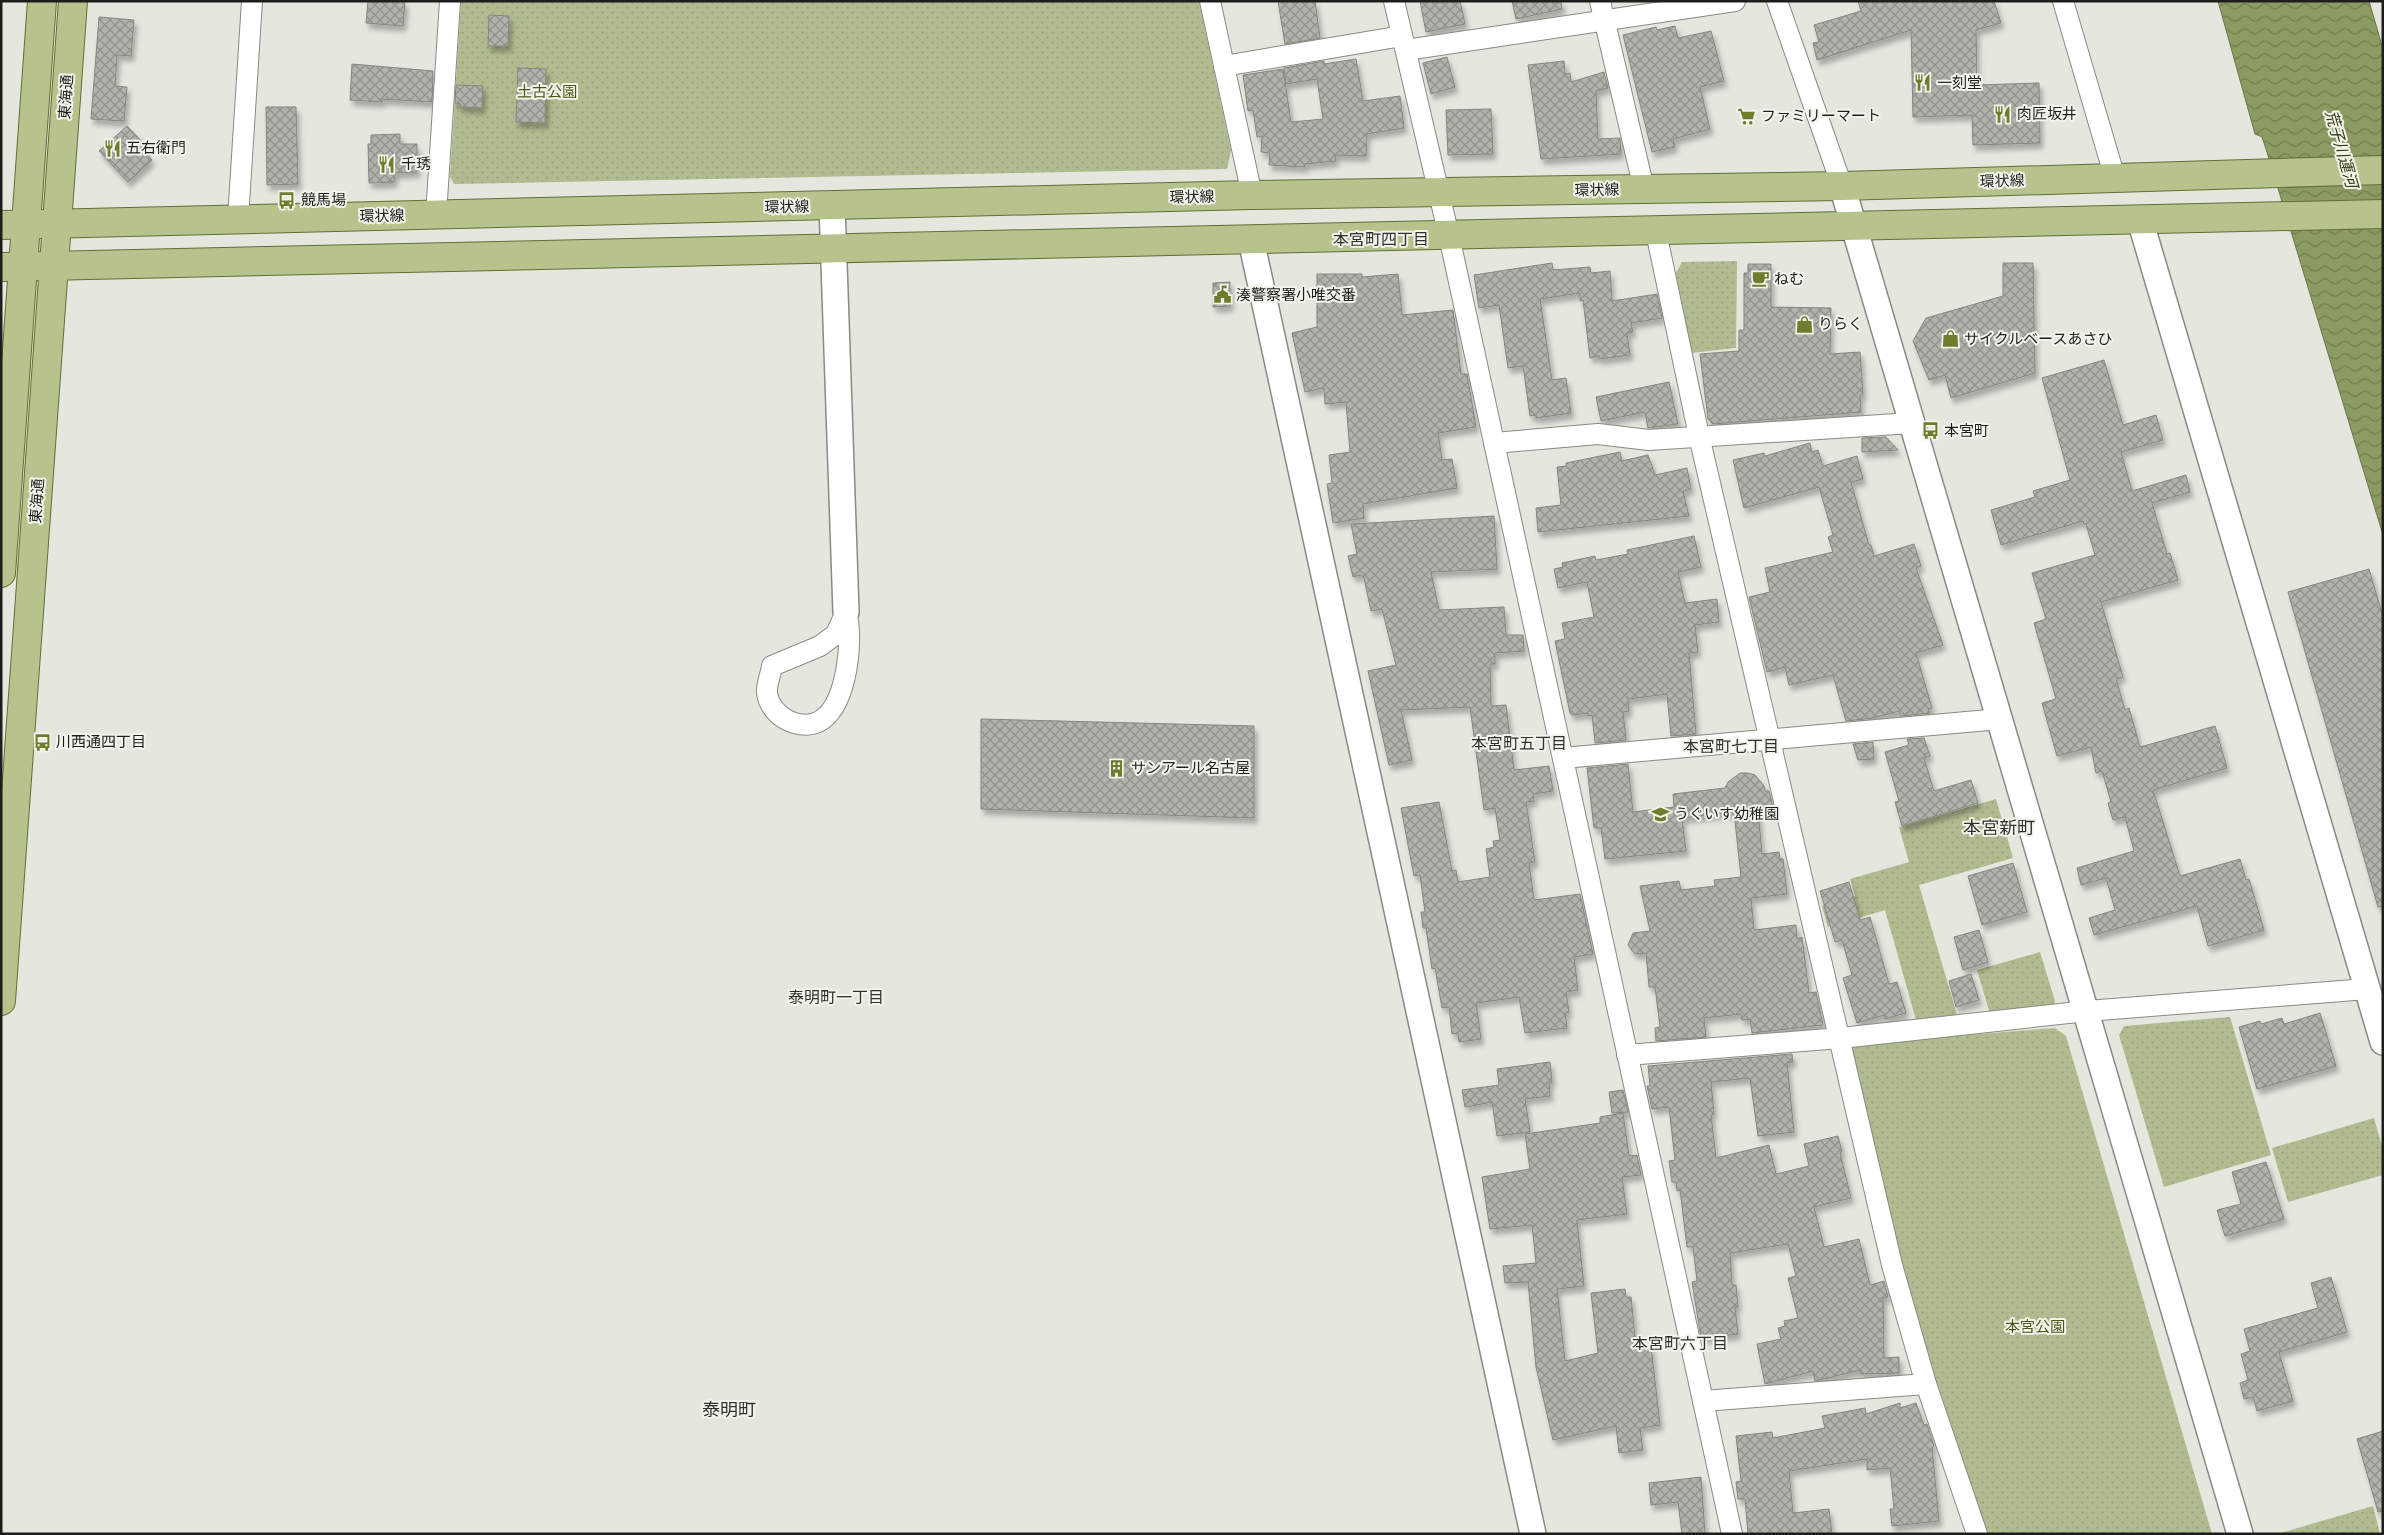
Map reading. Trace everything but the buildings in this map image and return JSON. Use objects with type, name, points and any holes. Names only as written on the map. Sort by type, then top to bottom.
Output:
[{"type":"main road","name":"東海通","points":[[1,573],[14,225],[42,1]]},
{"type":"main road","name":"東海通","points":[[1,1001],[73,1]]},
{"type":"main road","name":"環状線","points":[[14,225],[1252,195],[1842,186],[2383,170]]},
{"type":"main road","points":[[12,267],[55,264],[1854,228],[2383,214]]},
{"type":"street","points":[[238,219],[252,1]]},
{"type":"street","points":[[436,215],[450,1]]},
{"type":"street","points":[[1210,1],[1252,195]]},
{"type":"street","points":[[1394,1],[1440,192],[1732,1534]]},
{"type":"street","points":[[1224,66],[1404,43],[1602,11],[1735,1]]},
{"type":"street","points":[[1777,1],[1842,186],[2240,1534]]},
{"type":"street","points":[[2063,1],[2115,178]]},
{"type":"street","points":[[1602,11],[1644,189]]},
{"type":"street","points":[[832,206],[846,612],[850,626],[846,672],[835,707],[822,720],[806,725],[784,720],[773,709],[767,692],[772,666],[820,646],[836,634],[846,612]]},
{"type":"street","points":[[2140,220],[2383,1042]]},
{"type":"street","points":[[1656,232],[1699,436],[1841,1038],[1892,1265],[1926,1384],[1977,1534]]},
{"type":"street","points":[[1252,240],[1533,1534]]},
{"type":"street","points":[[1494,443],[1598,434],[1649,440],[1912,423]]},
{"type":"street","points":[[1563,758],[2000,719]]},
{"type":"street","points":[[1628,1054],[1841,1038],[2087,1011],[2367,988]]},
{"type":"street","points":[[1703,1401],[1926,1384]]},
{"type":"green space","name":"土古公園","points":[[461,1],[1199,1],[1231,151],[1227,169],[454,184],[450,177]]},
{"type":"green space","points":[[1737,261],[1736,348],[1691,353],[1676,273],[1682,262]]},
{"type":"green space","points":[[1996,799],[2013,858],[1919,885],[1957,1015],[1916,1020],[1885,910],[1828,927],[1822,906],[1855,896],[1850,879],[1909,862],[1899,827]]},
{"type":"green space","points":[[2040,952],[2055,1001],[2052,1009],[1990,1014],[1977,970]]},
{"type":"green space","points":[[2230,1017],[2271,1155],[2164,1187],[2119,1035],[2124,1026]]},
{"type":"green space","name":"本宮公園","points":[[2055,1028],[2066,1036],[2212,1534],[1986,1534],[1938,1385],[1930,1370],[1900,1258],[1851,1048],[1854,1044]]},
{"type":"green space","points":[[2374,1118],[2383,1150],[2383,1175],[2288,1202],[2272,1148]]},
{"type":"green space","points":[[2373,1506],[2380,1534],[2277,1534]]},
{"type":"water","name":"荒子川運河","points":[[2218,1],[2369,1],[2383,49],[2383,535],[2267,152],[2262,137],[2255,134]]},
{"type":"place","name":"一刻堂","points":[[1923,83]]},
{"type":"place","name":"肉匠坂井","points":[[2003,114]]},
{"type":"place","name":"ファミリーマート","points":[[1747,116]]},
{"type":"place","name":"五右衛門","points":[[112,148]]},
{"type":"place","name":"千琇","points":[[387,164]]},
{"type":"place","name":"競馬場","points":[[287,200]]},
{"type":"place","name":"ねむ","points":[[1760,279]]},
{"type":"place","name":"湊警察署小唯交番","points":[[1222,295]]},
{"type":"place","name":"りらく","points":[[1804,324]]},
{"type":"place","name":"サイクルベースあさひ","points":[[1950,339]]},
{"type":"place","name":"本宮町","points":[[1930,431]]},
{"type":"place","name":"川西通四丁目","points":[[42,742]]},
{"type":"place","name":"サンアール名古屋","points":[[1117,768]]},
{"type":"place","name":"うぐいす幼稚園","points":[[1660,814]]},
{"type":"district","name":"本宮町四丁目","points":[[1381,240]]},
{"type":"district","name":"本宮町五丁目","points":[[1519,744]]},
{"type":"district","name":"本宮町七丁目","points":[[1731,747]]},
{"type":"district","name":"本宮新町","points":[[1999,828]]},
{"type":"district","name":"泰明町一丁目","points":[[836,998]]},
{"type":"district","name":"本宮町六丁目","points":[[1680,1344]]},
{"type":"district","name":"泰明町","points":[[729,1410]]}]
